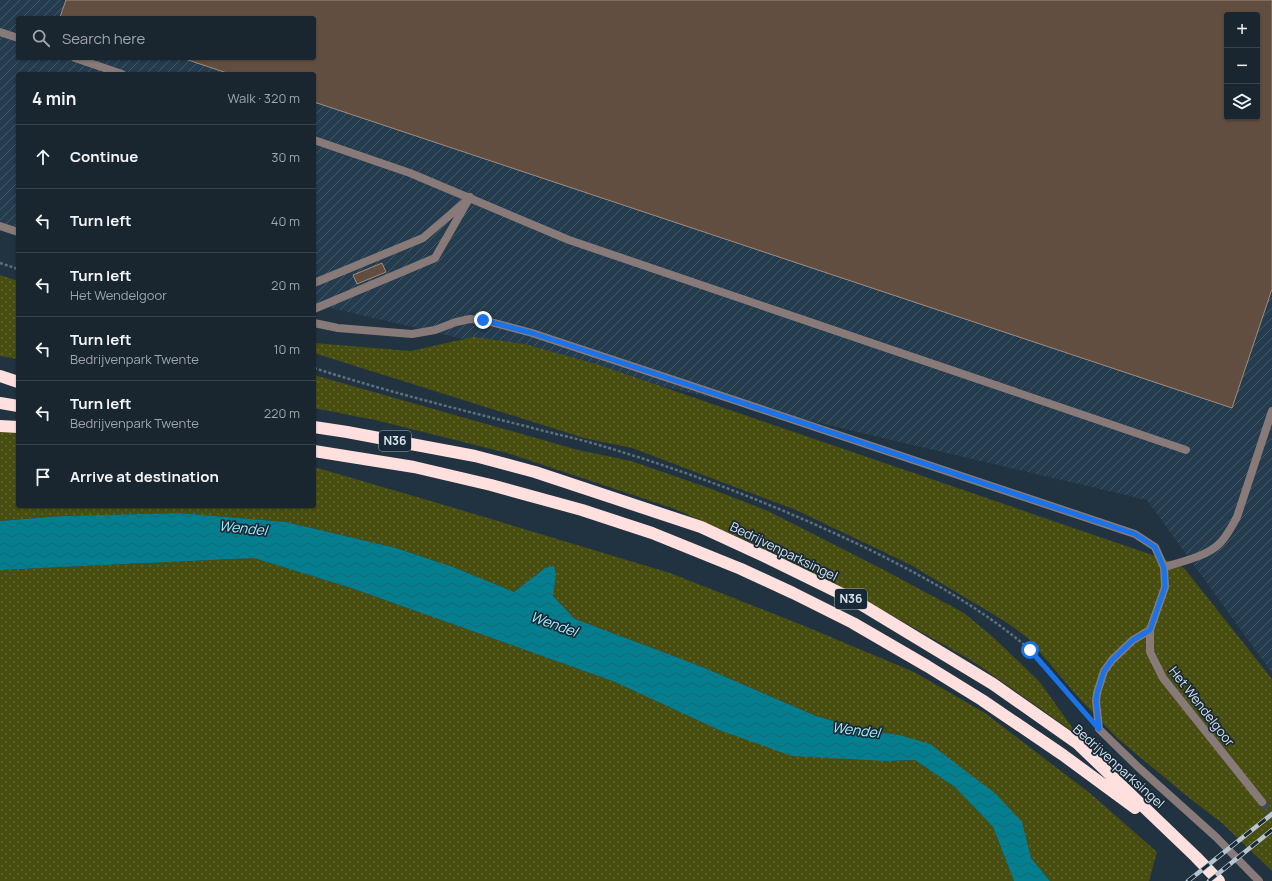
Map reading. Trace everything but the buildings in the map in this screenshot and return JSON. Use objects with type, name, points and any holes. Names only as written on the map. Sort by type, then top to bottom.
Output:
[{"type":"highway","points":[[0,376],[16,382]]},
{"type":"highway","points":[[0,381],[16,383]]},
{"type":"highway","points":[[0,403],[16,406]]},
{"type":"highway","points":[[0,426],[16,427]]},
{"type":"highway","name":"Bedrijvenparksingel","points":[[316,427],[475,456],[535,472],[701,527],[854,600],[993,684],[1077,743],[1219,881]]},
{"type":"highway","name":"Bedrijvenparksingel","points":[[316,451],[414,467],[491,485],[582,510],[652,533],[741,569],[853,623],[976,696],[1063,755],[1175,837]]},
{"type":"street","points":[[0,32],[16,37]]},
{"type":"street","points":[[81,60],[116,72]]},
{"type":"street","points":[[316,141],[410,173],[569,240],[1186,450]]},
{"type":"street","points":[[316,282],[423,238],[470,197]]},
{"type":"street","points":[[316,308],[435,258],[470,197]]},
{"type":"street","points":[[0,226],[16,231]]},
{"type":"street","points":[[316,323],[338,328],[412,334],[436,330],[456,322],[470,319],[483,320],[532,333],[1135,534],[1155,547],[1164,568],[1208,552],[1219,544],[1229,531],[1237,517],[1272,411]]},
{"type":"street","name":"Het Wendelgoor","points":[[1164,568],[1165,587],[1150,630],[1150,652],[1163,678],[1262,802]]},
{"type":"street","points":[[1150,630],[1133,640],[1112,660],[1104,671],[1097,697],[1099,729],[1138,767],[1216,837],[1259,881]]},
{"type":"path","points":[[0,263],[16,268]]},
{"type":"path","points":[[316,369],[409,396],[590,442],[642,458],[708,480],[825,529],[900,566],[981,612],[1007,630],[1030,650],[1099,729]]},
{"type":"shaded area","points":[[0,0],[1272,0],[1272,673],[1147,500],[316,304],[316,72],[16,72],[16,234],[0,230]]},
{"type":"green space","points":[[0,275],[16,280],[16,359],[0,356]]},
{"type":"green space","points":[[473,337],[525,344],[599,365],[1164,559],[1184,568],[1272,679],[1272,871],[1222,823],[1117,738],[1078,697],[1028,638],[1006,622],[911,565],[796,510],[632,448],[584,438],[316,354],[316,343],[411,351]]},
{"type":"green space","points":[[316,376],[578,450],[631,461],[709,488],[768,511],[888,572],[964,613],[993,637],[1039,681],[1079,737],[974,662],[886,612],[764,549],[675,509],[507,453],[375,420],[316,408]]},
{"type":"green space","points":[[0,426],[16,427],[16,508],[316,508],[316,468],[670,573],[807,627],[914,672],[985,713],[1091,794],[1157,852],[1149,881],[1050,881],[1031,858],[1021,822],[899,735],[861,729],[816,716],[700,666],[575,619],[553,596],[556,575],[545,568],[514,592],[453,567],[396,548],[286,522],[180,513],[60,516],[0,521]]},
{"type":"green space","points":[[254,558],[354,589],[615,682],[719,730],[886,761],[915,760],[956,788],[993,827],[1014,881],[0,881],[0,570]]},
{"type":"water","name":"Wendel","points":[[180,513],[286,522],[396,548],[453,567],[514,592],[545,568],[554,566],[556,575],[553,596],[575,619],[700,666],[816,716],[861,729],[899,735],[930,744],[996,794],[1022,822],[1031,858],[1050,881],[1014,881],[993,827],[956,788],[915,760],[886,761],[792,756],[719,730],[615,682],[354,589],[254,558],[0,570],[0,521],[60,516]]},
{"type":"tunnel","points":[[1262,802],[1272,815]]},
{"type":"railway","points":[[1188,881],[1272,814]]},
{"type":"railway","points":[[1209,881],[1272,830]]},
{"type":"route","points":[[483,320],[532,333],[1135,534],[1155,547],[1164,568],[1165,587],[1150,630],[1133,640],[1112,660],[1104,671],[1096,701],[1099,729],[1030,650]]}]
